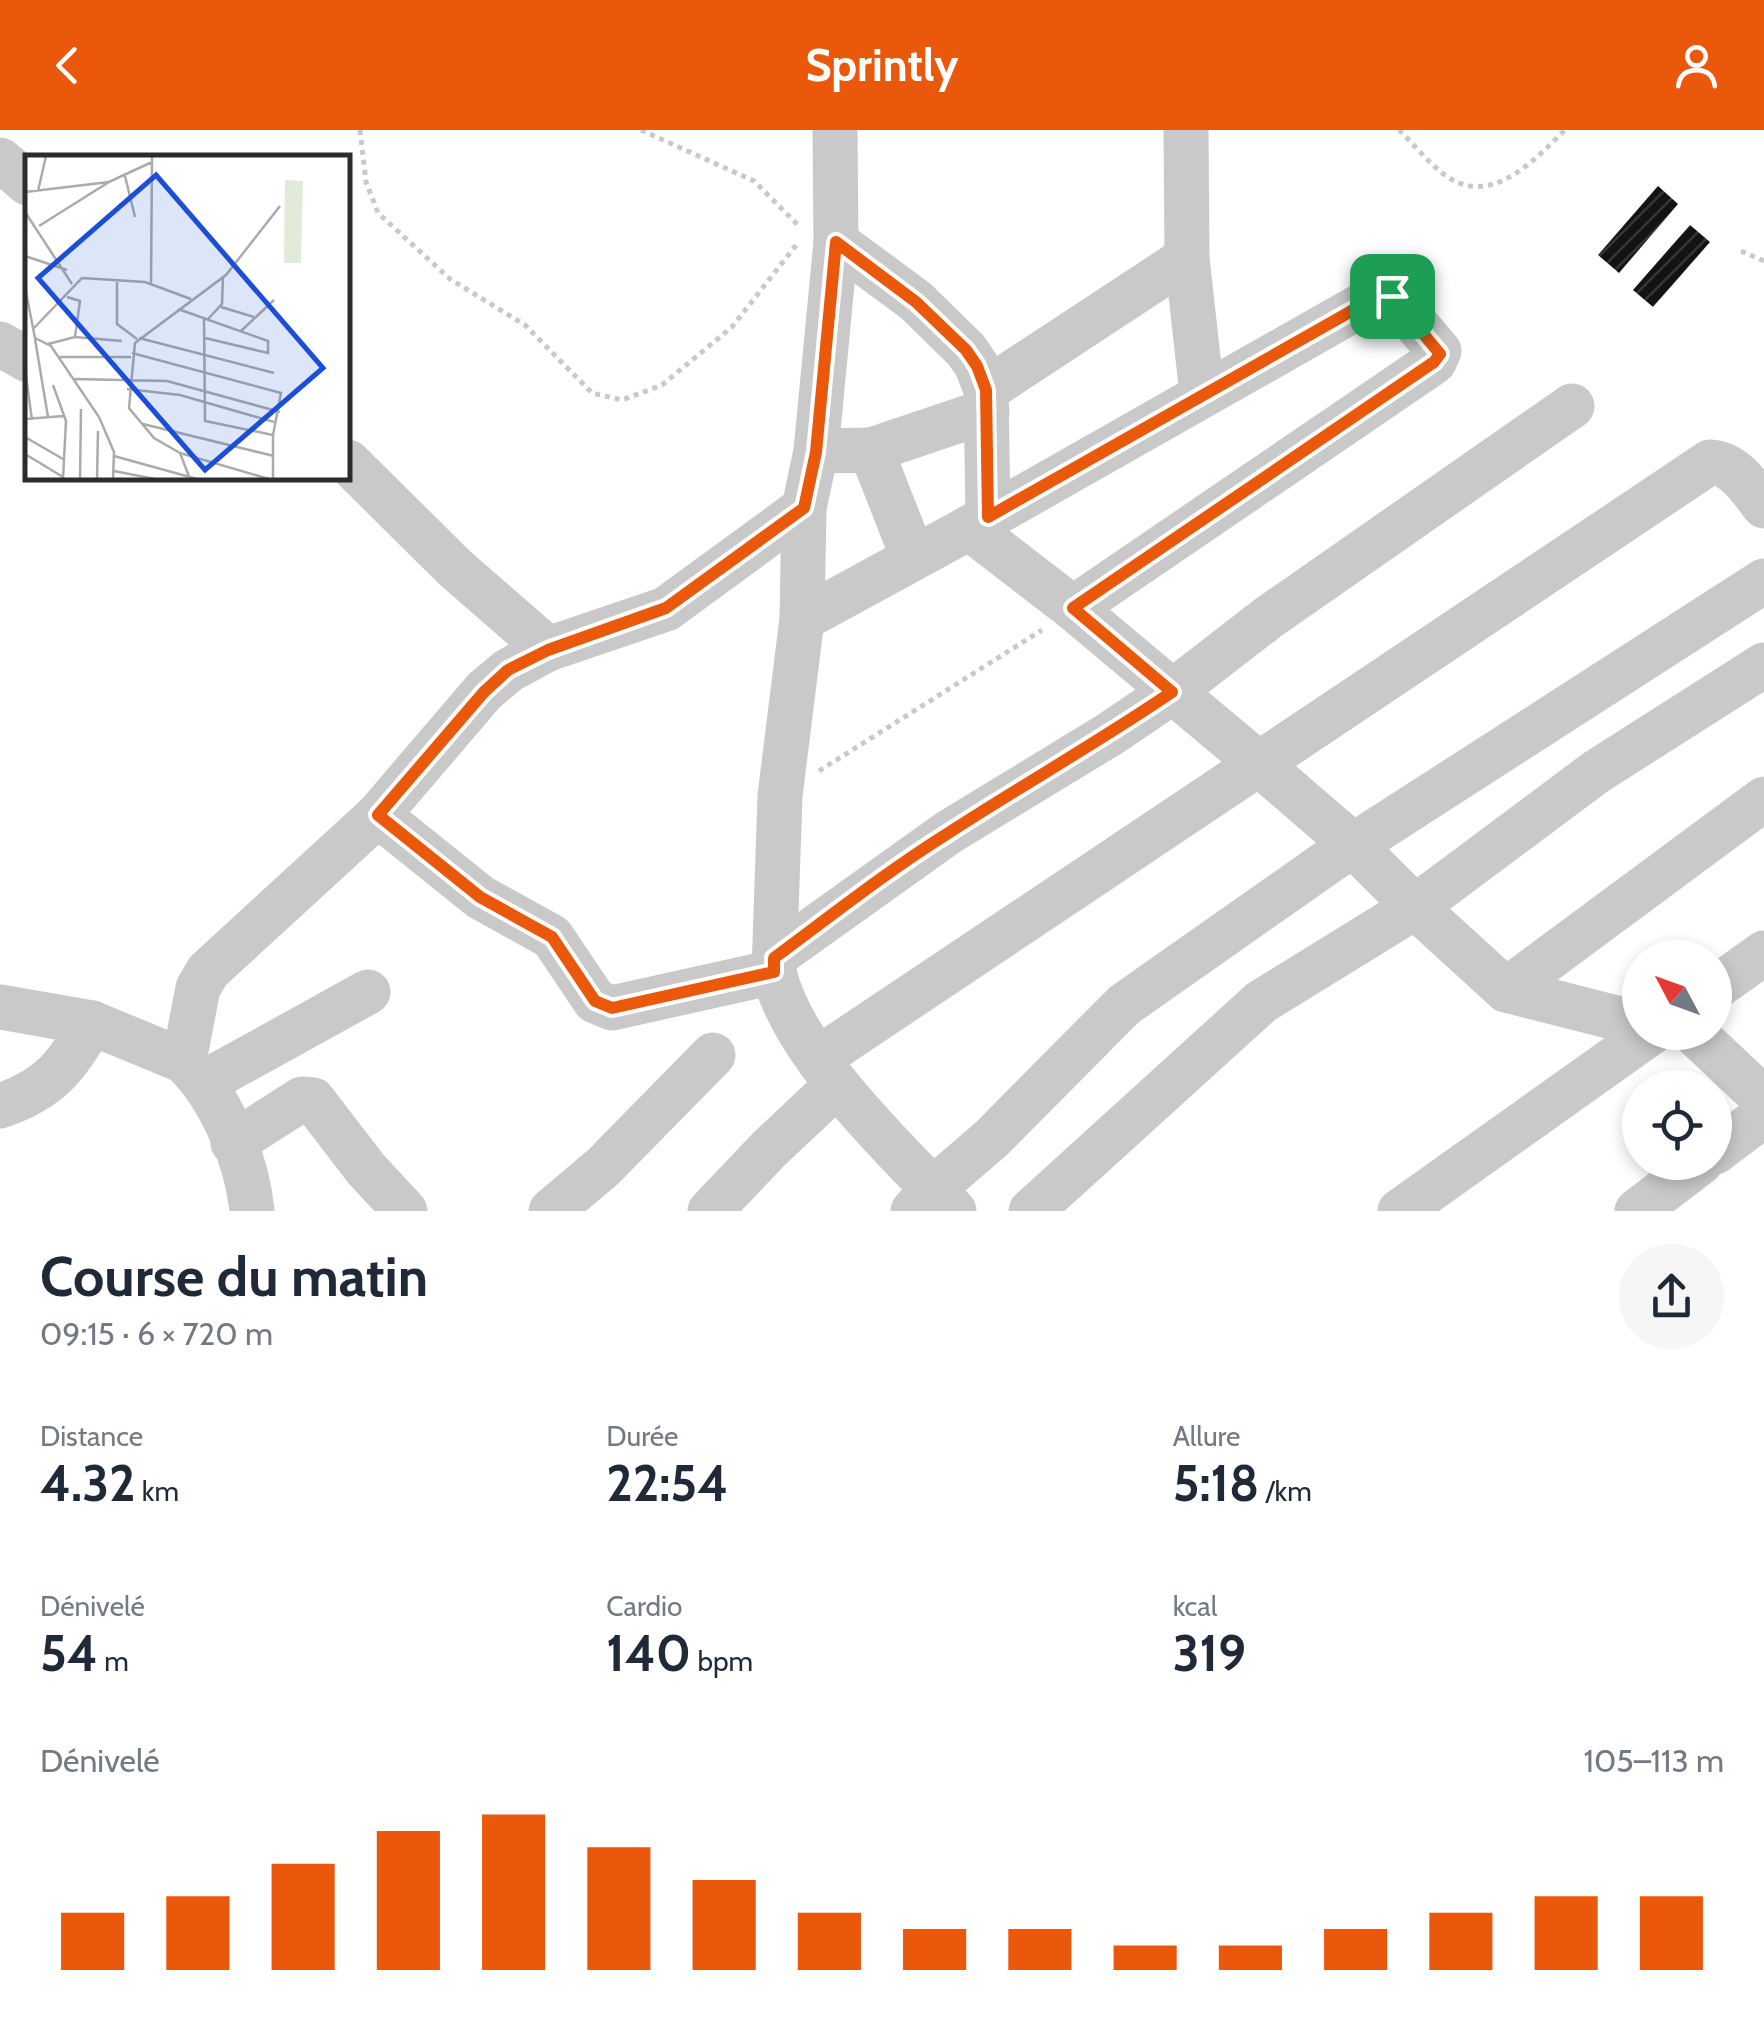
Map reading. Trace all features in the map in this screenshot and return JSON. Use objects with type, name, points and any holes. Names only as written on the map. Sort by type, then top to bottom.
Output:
[{"type":"street","points":[[834,130],[836,242],[816,452],[804,508],[802,619],[780,796],[774,965],[780,998],[828,1071],[934,1203],[1124,1004],[1353,845],[1764,581]]},
{"type":"street","points":[[1186,130],[1187,258],[1202,394]]},
{"type":"street","points":[[0,160],[25,181]]},
{"type":"street","points":[[836,242],[916,302],[977,366],[987,400],[978,523]]},
{"type":"street","points":[[816,452],[871,450],[987,400],[1187,258]]},
{"type":"street","points":[[802,619],[1384,294],[1392,296],[1440,354],[1434,362],[1073,608]]},
{"type":"street","points":[[0,344],[25,358]]},
{"type":"street","points":[[378,815],[480,897],[552,937],[602,1006],[612,1008],[774,965],[949,832],[1172,692],[1270,618],[1572,406]]},
{"type":"street","points":[[871,450],[913,557]]},
{"type":"street","points":[[710,1211],[770,1148],[828,1071],[1258,763],[1710,462],[1731,468],[1764,506]]},
{"type":"street","points":[[350,464],[455,568],[548,650]]},
{"type":"street","points":[[252,1211],[233,1143],[195,1072],[198,988],[208,971],[378,815],[484,692],[508,670],[548,650],[666,608],[804,508]]},
{"type":"street","points":[[978,523],[1353,845],[1506,990],[1622,1019]]},
{"type":"street","points":[[1031,1211],[1261,1002],[1415,907],[1596,772],[1764,665]]},
{"type":"street","points":[[1506,990],[1764,799]]},
{"type":"street","points":[[1732,976],[1764,954]]},
{"type":"street","points":[[195,1072],[368,992]]},
{"type":"street","points":[[0,1007],[92,1023],[195,1072]]},
{"type":"street","points":[[0,1106],[25,1098],[56,1076],[92,1023]]},
{"type":"street","points":[[1400,1211],[1627,1050]]},
{"type":"street","points":[[1712,1050],[1764,1098]]},
{"type":"street","points":[[551,1211],[603,1167],[712,1055]]},
{"type":"street","points":[[233,1143],[302,1099],[313,1100],[366,1169],[405,1211]]},
{"type":"street","points":[[1732,1139],[1764,1115]]},
{"type":"street","points":[[1636,1211],[1677,1180]]},
{"type":"path","points":[[360,130],[366,182],[378,213],[450,278],[525,325],[592,394],[622,400],[662,384],[732,328],[806,233],[754,181],[640,130]]},
{"type":"path","points":[[1399,130],[1450,178],[1468,186],[1493,184],[1522,171],[1566,130]]},
{"type":"path","points":[[1741,251],[1764,261]]},
{"type":"path","points":[[780,796],[1073,608]]},
{"type":"building","points":[[1658,186],[1678,204],[1619,273],[1598,255]]},
{"type":"building","points":[[1690,225],[1710,242],[1653,307],[1633,290]]},
{"type":"route","points":[[836,242],[916,302],[966,350],[977,366],[986,390],[988,517],[1378,296],[1392,296],[1439,351],[1434,362],[1073,608],[1172,692],[864,890],[774,958],[774,972],[612,1008],[602,1006],[552,937],[480,897],[378,815],[484,692],[508,670],[548,650],[666,608],[804,508],[816,452],[836,242]]}]
